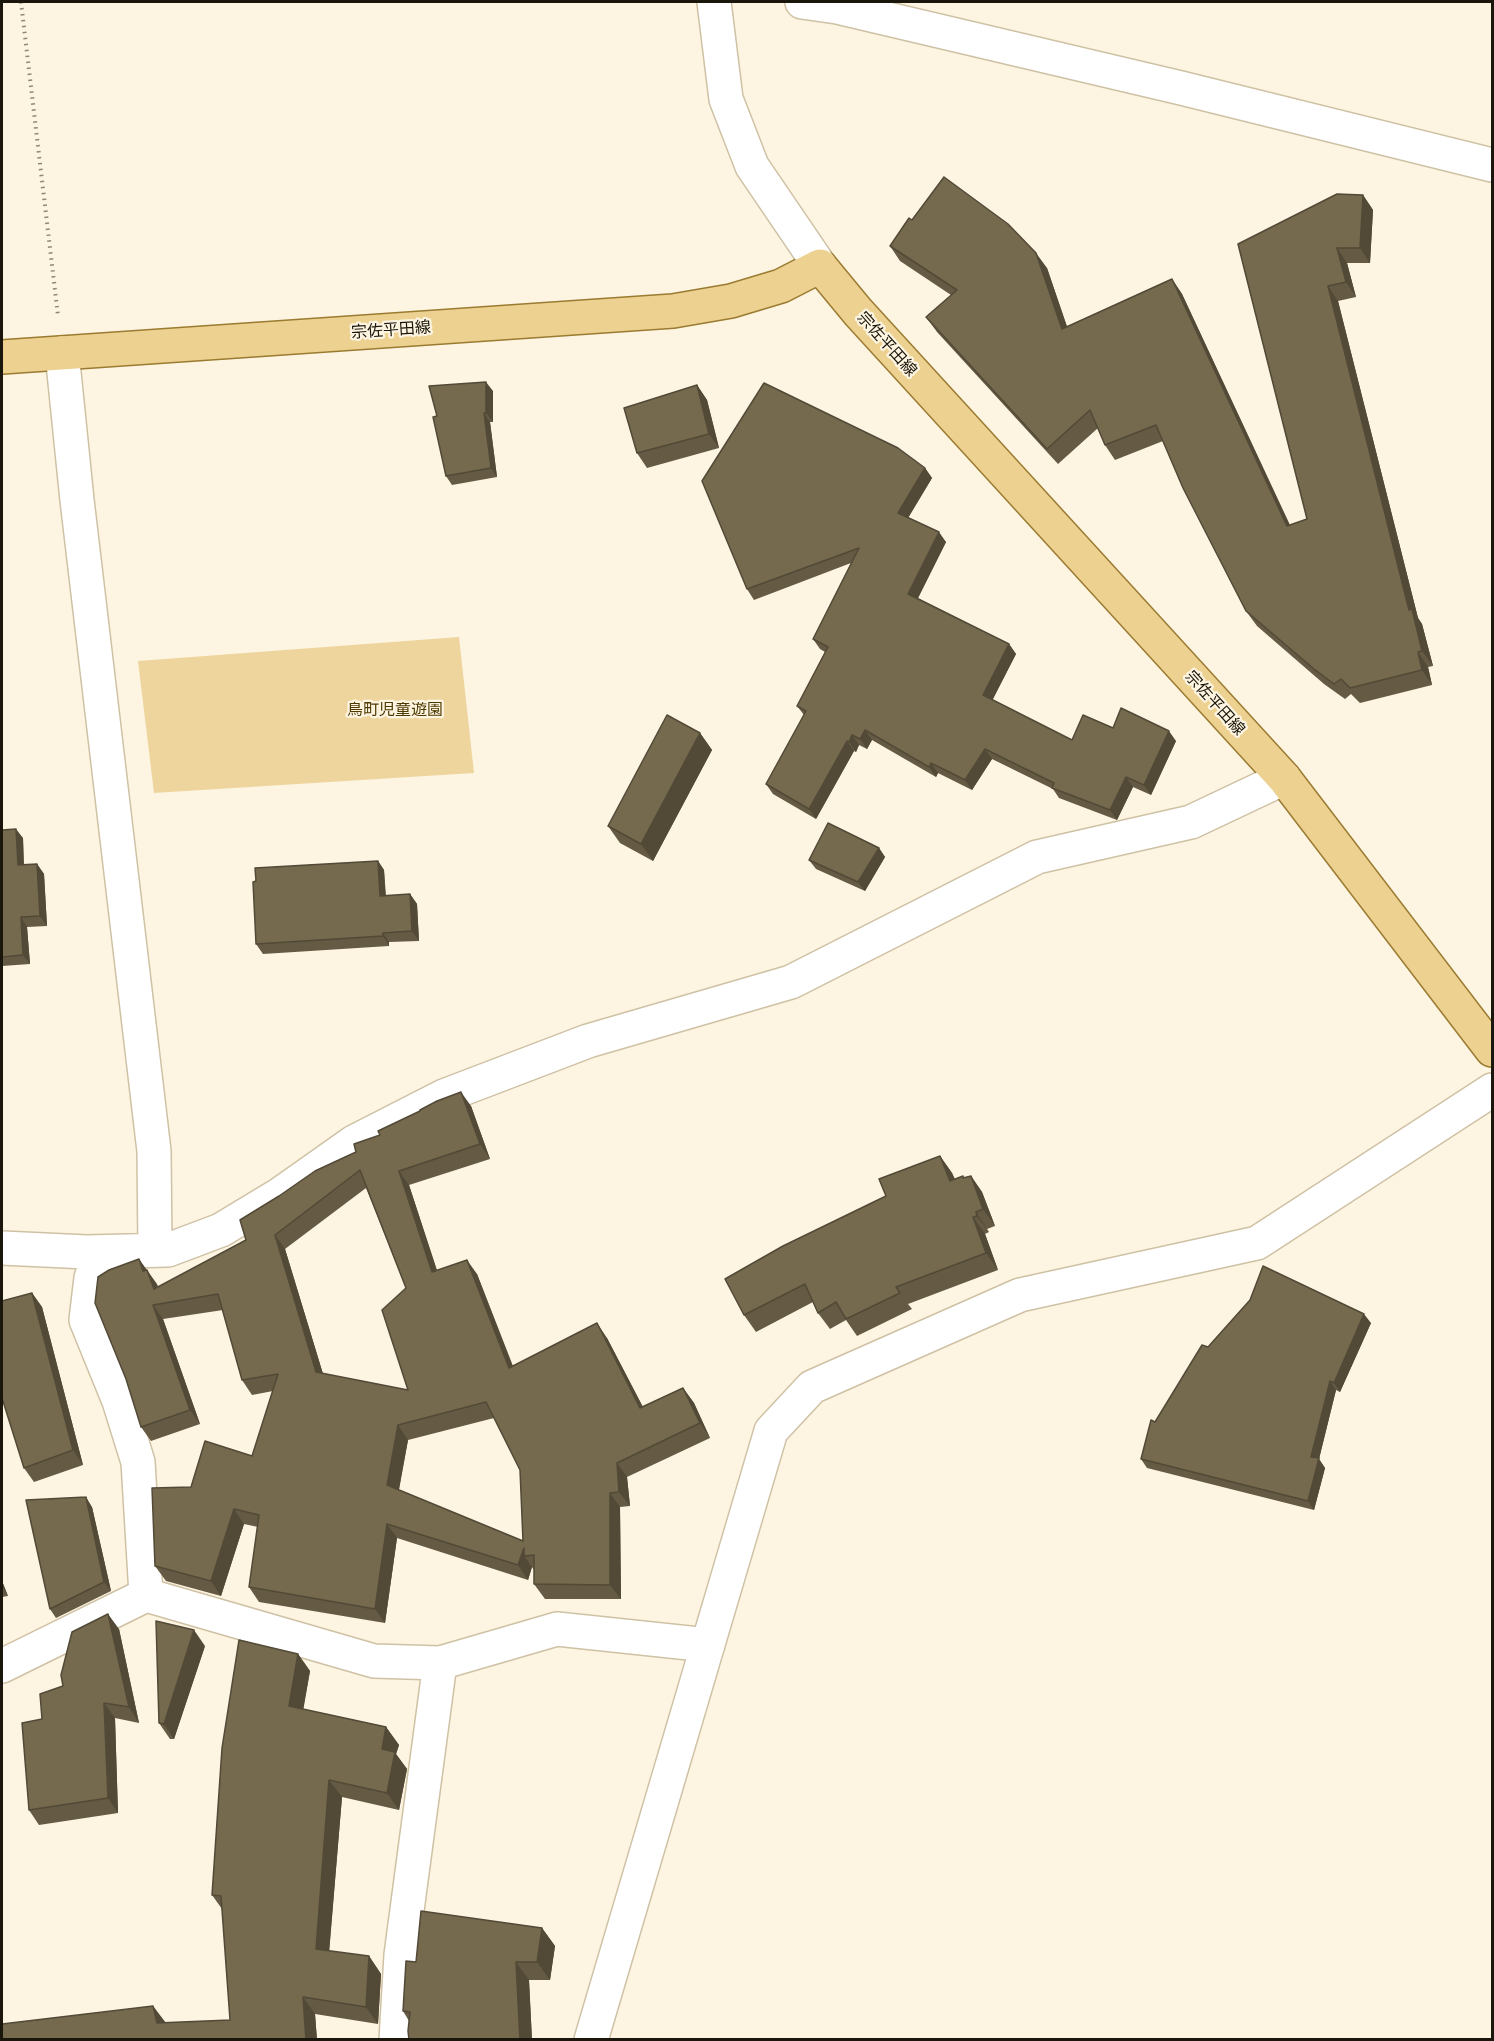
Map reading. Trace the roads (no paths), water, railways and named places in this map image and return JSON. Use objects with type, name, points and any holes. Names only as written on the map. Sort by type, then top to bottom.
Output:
[{"type":"main road","name":"宗佐平田線","points":[[2,357],[673,311],[731,301],[780,286],[820,267],[858,312],[1284,778],[1492,1050]]},
{"type":"street","points":[[714,2],[726,99],[752,166],[820,267]]},
{"type":"street","points":[[802,2],[837,8],[1181,88],[1492,165]]},
{"type":"street","points":[[62,352],[154,1151],[155,1251]]},
{"type":"street","points":[[2,1248],[99,1252],[168,1250],[220,1230],[279,1195],[354,1142],[444,1096],[588,1041],[791,982],[1038,857],[1191,822],[1284,778]]},
{"type":"street","points":[[591,2040],[771,1431],[812,1387],[1020,1295],[1257,1243],[1492,1090]]},
{"type":"street","points":[[99,1252],[92,1278],[87,1320],[119,1401],[138,1462],[146,1595]]},
{"type":"street","points":[[2,1666],[146,1595],[374,1660],[440,1663],[558,1629],[708,1645]]},
{"type":"street","points":[[396,2040],[401,1955],[440,1663]]},
{"type":"park label","name":"鳥町児童遊園","points":[[395,710]]}]
